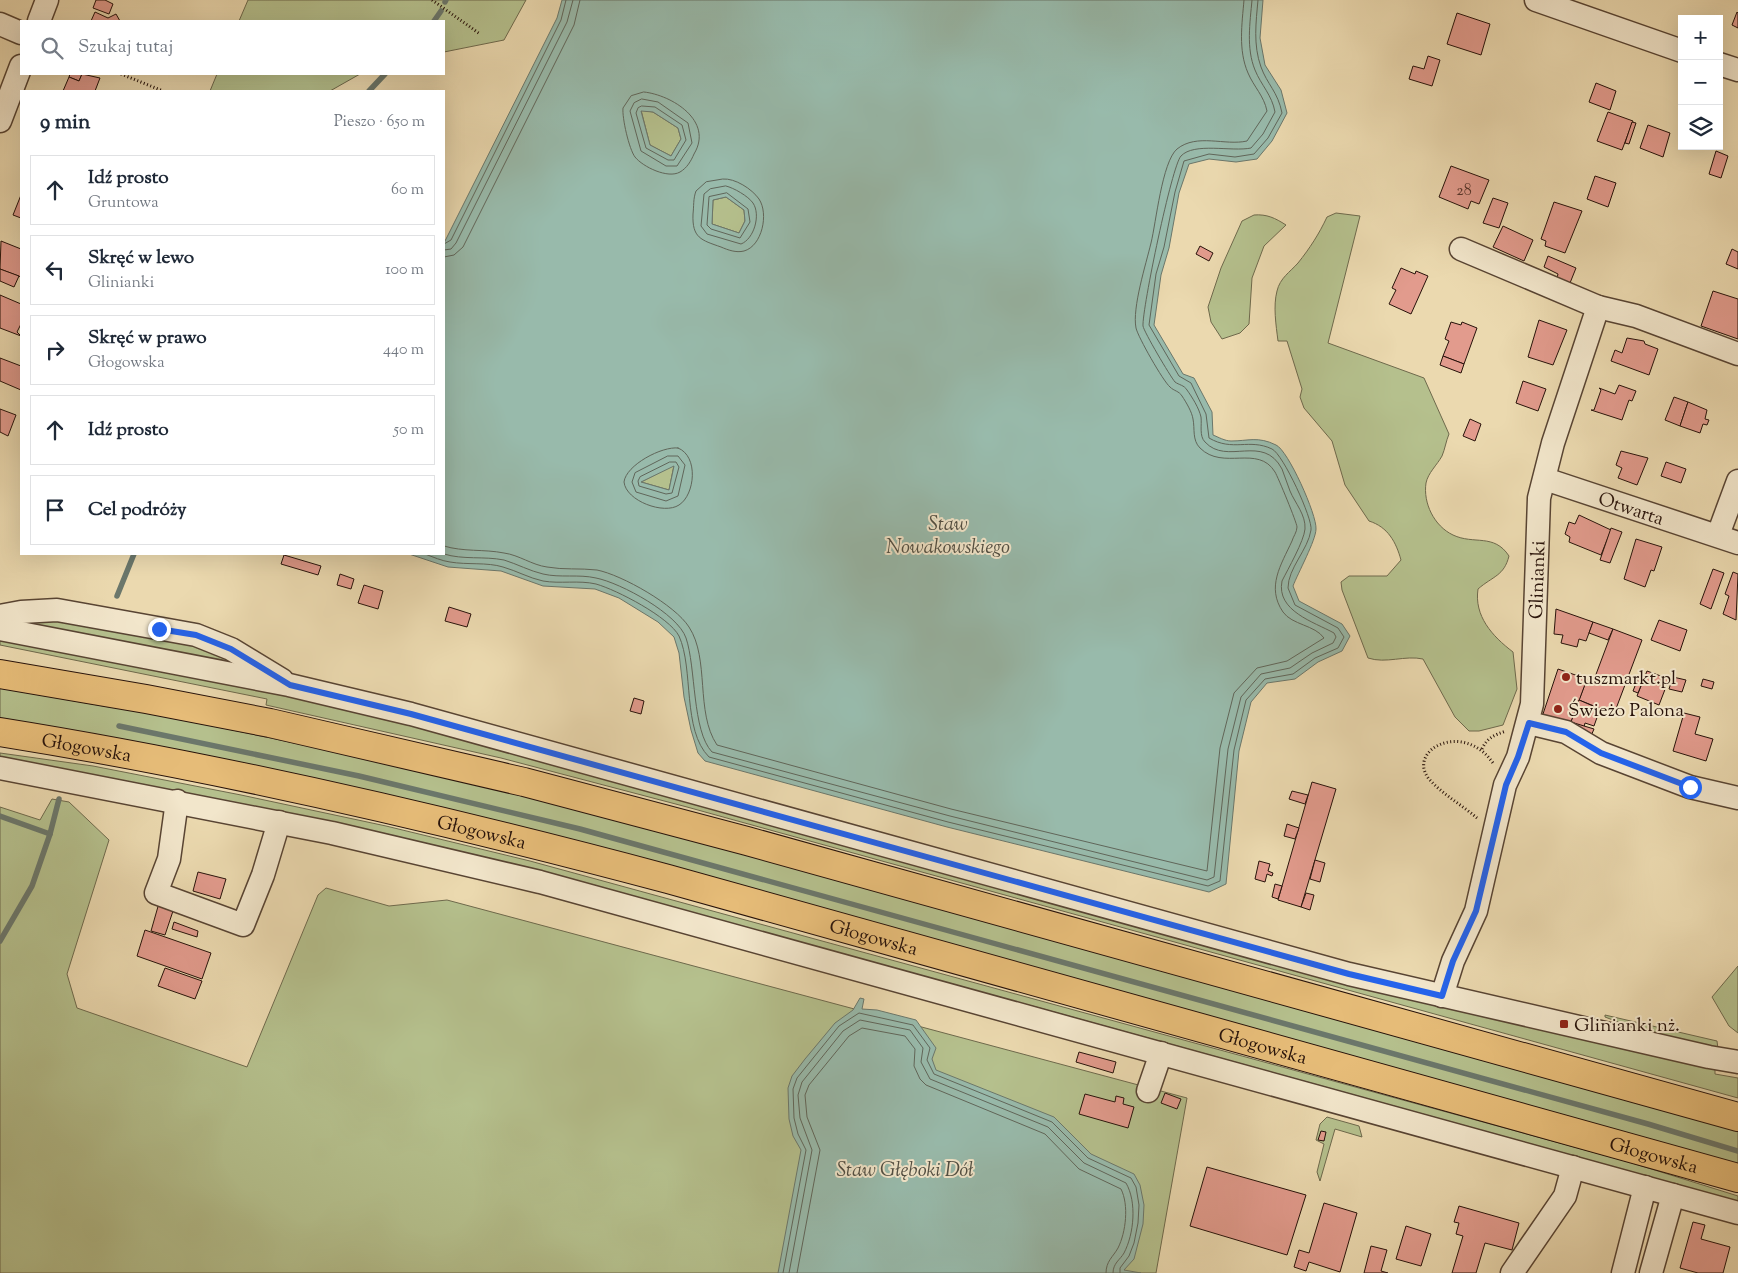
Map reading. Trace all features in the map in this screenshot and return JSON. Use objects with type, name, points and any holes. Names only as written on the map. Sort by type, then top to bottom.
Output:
[{"type":"main road","points":[[0,674],[270,723],[532,784],[746,841],[1738,1117]]},
{"type":"main road","name":"Głogowska","points":[[0,732],[211,770],[510,838],[668,879],[1738,1178]]},
{"type":"street","points":[[39,20],[47,0]]},
{"type":"street","points":[[1536,0],[1678,49]]},
{"type":"street","points":[[0,24],[20,33]]},
{"type":"street","points":[[1723,65],[1738,70]]},
{"type":"street","points":[[0,121],[20,69]]},
{"type":"street","points":[[1461,249],[1598,307],[1636,316],[1738,354]]},
{"type":"street","name":"Glinianki","points":[[1442,996],[1453,961],[1476,911],[1506,785],[1518,757],[1529,723],[1533,695],[1539,498],[1553,443],[1598,307]]},
{"type":"street","name":"Otwarta","points":[[1545,479],[1728,539],[1738,481]]},
{"type":"street","points":[[0,616],[21,612],[57,610],[196,635],[252,660],[290,685]]},
{"type":"street","points":[[0,629],[290,685],[411,714],[1311,963],[1442,996],[1699,1055],[1738,1062]]},
{"type":"street","points":[[1529,723],[1566,732],[1601,753],[1711,794],[1738,798]]},
{"type":"street","name":"Głogowska","points":[[0,768],[279,822],[550,885],[1738,1214]]},
{"type":"street","points":[[1711,794],[1723,804],[1738,812]]},
{"type":"street","points":[[177,801],[169,859],[156,893],[243,924],[263,875],[279,822]]},
{"type":"street","points":[[1148,1091],[1161,1053]]},
{"type":"street","points":[[1512,1273],[1565,1196],[1573,1167]]},
{"type":"street","points":[[1623,1273],[1645,1187]]},
{"type":"street","points":[[1652,1273],[1673,1195]]},
{"type":"path","points":[[432,0],[480,34]]},
{"type":"path","points":[[123,75],[161,90]]},
{"type":"path","points":[[1494,834],[1429,779],[1424,765],[1426,755],[1437,747],[1452,742],[1473,744],[1488,755],[1506,785]]},
{"type":"green space","points":[[248,0],[526,0],[504,40],[445,52],[445,20],[239,20]]},
{"type":"green space","points":[[217,75],[358,75],[332,90],[210,90]]},
{"type":"green space","points":[[641,110],[653,112],[678,128],[681,139],[671,156],[650,145]]},
{"type":"green space","points":[[726,197],[744,210],[745,221],[739,233],[712,224],[713,200]]},
{"type":"green space","points":[[1336,213],[1360,216],[1328,343],[1424,378],[1449,434],[1442,456],[1426,483],[1426,498],[1431,513],[1440,526],[1453,535],[1497,544],[1509,556],[1501,572],[1478,589],[1477,599],[1486,625],[1513,652],[1517,689],[1503,725],[1479,731],[1469,731],[1455,717],[1423,659],[1375,660],[1368,658],[1342,590],[1341,582],[1349,576],[1387,576],[1401,560],[1397,547],[1390,536],[1381,527],[1369,521],[1345,485],[1332,441],[1304,408],[1300,397],[1302,389],[1287,341],[1278,341],[1275,309],[1280,282],[1306,252],[1327,217]]},
{"type":"green space","points":[[1254,215],[1271,217],[1286,225],[1264,246],[1252,278],[1249,324],[1240,333],[1222,339],[1211,322],[1208,307],[1221,268],[1242,221]]},
{"type":"green space","points":[[674,465],[669,490],[641,482]]},
{"type":"green space","points":[[37,617],[192,641],[246,667],[17,623]]},
{"type":"green space","points":[[0,640],[362,711],[1518,1024],[1715,1069],[1715,1074],[1738,1078],[1738,1098],[687,807],[501,758],[266,705],[267,699],[0,645]]},
{"type":"green space","points":[[0,688],[109,707],[109,704],[394,764],[648,827],[1738,1130],[1738,1165],[100,735],[0,718]]},
{"type":"green space","points":[[0,753],[93,766],[241,795],[386,826],[530,861],[1629,1162],[1738,1196],[1738,1203],[1036,1007],[239,804],[0,757]]},
{"type":"green space","points":[[52,799],[69,802],[109,840],[67,974],[77,1008],[247,1067],[318,895],[326,888],[389,906],[447,900],[1187,1098],[1156,1273],[0,1273],[0,807],[40,820]]},
{"type":"green space","points":[[1738,966],[1738,1033],[1729,1026],[1712,997]]},
{"type":"green space","points":[[1605,1015],[1717,1041],[1718,1049],[1634,1028],[1605,1017]]},
{"type":"green space","points":[[1327,1117],[1359,1126],[1362,1137],[1335,1129],[1320,1181],[1317,1172],[1324,1144],[1316,1140],[1320,1124]]},
{"type":"water","name":"Staw Nowakowskiego","points":[[562,0],[1263,0],[1260,38],[1265,65],[1281,90],[1287,113],[1272,141],[1257,159],[1236,162],[1209,159],[1189,164],[1179,193],[1169,248],[1161,275],[1154,325],[1183,374],[1194,378],[1212,412],[1213,435],[1229,441],[1258,440],[1270,442],[1281,449],[1287,458],[1307,498],[1316,529],[1310,548],[1293,586],[1299,601],[1342,624],[1350,636],[1342,651],[1318,662],[1295,679],[1267,683],[1251,702],[1239,751],[1226,884],[1209,892],[947,827],[705,761],[698,753],[691,730],[684,697],[679,653],[674,637],[658,622],[619,598],[595,589],[543,586],[501,571],[448,567],[412,555],[445,555],[445,241],[557,18]],"holes":[[[641,111],[653,112],[678,128],[681,139],[671,156],[650,145]],[[726,197],[744,210],[745,221],[739,233],[712,224],[713,200]],[[674,466],[669,490],[641,482]]]},
{"type":"water","name":"Staw Głęboki Dół","points":[[860,998],[864,999],[862,1009],[877,1010],[916,1020],[936,1048],[932,1059],[936,1070],[1054,1117],[1091,1154],[1134,1174],[1140,1185],[1144,1205],[1143,1224],[1134,1259],[1124,1270],[1141,1273],[778,1273],[801,1150],[793,1136],[789,1119],[788,1088],[792,1076],[805,1059],[835,1023],[853,1010]]},
{"type":"building","points":[[96,0],[105,0],[113,4],[109,14],[93,8]]},
{"type":"building","points":[[95,12],[108,18],[116,14],[119,20],[91,20]]},
{"type":"building","points":[[1457,13],[1490,24],[1481,55],[1447,44]]},
{"type":"building","points":[[1738,13],[1738,28],[1732,25]]},
{"type":"building","points":[[1428,56],[1440,60],[1432,86],[1409,79],[1413,66],[1424,69]]},
{"type":"building","points":[[70,75],[82,75],[79,81],[69,77]]},
{"type":"building","points":[[82,75],[100,78],[95,90],[63,90],[69,77],[79,81]]},
{"type":"building","points":[[1596,83],[1616,91],[1610,110],[1589,102]]},
{"type":"building","points":[[1608,112],[1633,121],[1622,150],[1597,141]]},
{"type":"building","points":[[1632,122],[1636,123],[1629,144],[1625,143]]},
{"type":"building","points":[[1648,125],[1670,133],[1663,157],[1640,148]]},
{"type":"building","points":[[1716,151],[1728,156],[1721,178],[1709,174]]},
{"type":"building","points":[[1451,166],[1489,180],[1479,204],[1471,201],[1468,209],[1439,197]]},
{"type":"building","points":[[1595,176],[1616,183],[1608,207],[1587,199]]},
{"type":"building","points":[[20,198],[20,218],[13,215]]},
{"type":"building","points":[[1493,198],[1508,203],[1499,228],[1483,223]]},
{"type":"building","points":[[1554,202],[1582,211],[1565,253],[1545,246],[1546,241],[1541,239]]},
{"type":"building","points":[[1503,226],[1533,240],[1524,261],[1493,247]]},
{"type":"building","points":[[1,241],[20,249],[20,277],[0,269]]},
{"type":"building","points":[[1200,246],[1213,253],[1209,261],[1196,254]]},
{"type":"building","points":[[1732,249],[1738,252],[1738,269],[1726,264]]},
{"type":"building","points":[[1548,256],[1576,268],[1570,283],[1557,278],[1558,274],[1544,267]]},
{"type":"building","points":[[1401,268],[1415,274],[1416,271],[1428,276],[1411,314],[1389,304],[1396,290],[1392,288]]},
{"type":"building","points":[[0,269],[19,276],[14,287],[0,281]]},
{"type":"building","points":[[1713,291],[1738,299],[1738,339],[1701,326]]},
{"type":"building","points":[[0,295],[20,304],[20,326],[17,332],[20,336],[0,328]]},
{"type":"building","points":[[1539,320],[1567,330],[1553,365],[1528,357]]},
{"type":"building","points":[[1451,322],[1461,325],[1462,322],[1477,328],[1464,364],[1443,356],[1449,341],[1445,339]]},
{"type":"building","points":[[1627,338],[1644,341],[1645,344],[1658,349],[1649,375],[1611,361],[1615,350],[1622,353]]},
{"type":"building","points":[[1443,356],[1464,364],[1461,373],[1440,365]]},
{"type":"building","points":[[0,358],[20,366],[20,390],[0,381]]},
{"type":"building","points":[[1523,381],[1546,389],[1538,411],[1516,403]]},
{"type":"building","points":[[1619,385],[1636,391],[1632,401],[1629,400],[1622,420],[1591,410],[1594,410],[1601,390],[1599,388],[1615,394]]},
{"type":"building","points":[[1674,397],[1688,402],[1680,426],[1665,420]]},
{"type":"building","points":[[1688,402],[1707,410],[1705,419],[1709,420],[1707,425],[1703,424],[1700,433],[1680,426]]},
{"type":"building","points":[[0,409],[16,415],[8,436],[0,432]]},
{"type":"building","points":[[1470,419],[1481,424],[1475,441],[1463,436]]},
{"type":"building","points":[[1621,451],[1648,458],[1637,485],[1618,478],[1622,468],[1616,465]]},
{"type":"building","points":[[1666,462],[1686,469],[1681,483],[1661,476]]},
{"type":"building","points":[[1579,515],[1611,530],[1601,555],[1569,542],[1570,537],[1565,534],[1569,522],[1575,524]]},
{"type":"building","points":[[1611,528],[1622,532],[1610,563],[1600,560]]},
{"type":"building","points":[[1636,539],[1662,547],[1654,571],[1651,570],[1645,587],[1624,579]]},
{"type":"building","points":[[284,555],[321,566],[318,575],[281,564]]},
{"type":"building","points":[[1713,569],[1724,573],[1711,609],[1700,604]]},
{"type":"building","points":[[1733,572],[1738,574],[1736,620],[1723,614],[1729,596],[1725,594]]},
{"type":"building","points":[[340,574],[354,579],[351,589],[337,585]]},
{"type":"building","points":[[364,585],[383,591],[378,609],[358,603]]},
{"type":"building","points":[[449,607],[471,614],[467,627],[445,621]]},
{"type":"building","points":[[1556,609],[1593,622],[1586,641],[1579,639],[1577,647],[1561,643],[1563,635],[1554,634]]},
{"type":"building","points":[[1659,620],[1687,630],[1680,651],[1651,640]]},
{"type":"building","points":[[1593,622],[1613,629],[1608,640],[1589,633]]},
{"type":"building","points":[[1613,629],[1642,640],[1614,714],[1579,700],[1585,684],[1592,685]]},
{"type":"building","points":[[1558,669],[1587,679],[1570,725],[1542,717]]},
{"type":"building","points":[[1647,671],[1669,679],[1659,705],[1637,696]]},
{"type":"building","points":[[1639,676],[1644,678],[1638,693],[1633,691]]},
{"type":"building","points":[[1673,677],[1686,680],[1682,692],[1669,689]]},
{"type":"building","points":[[1703,679],[1714,682],[1712,689],[1701,686]]},
{"type":"building","points":[[634,698],[644,701],[641,714],[630,711]]},
{"type":"building","points":[[1579,700],[1600,709],[1594,726],[1585,723],[1584,727],[1571,722]]},
{"type":"building","points":[[1684,713],[1700,717],[1695,734],[1713,739],[1706,761],[1673,751]]},
{"type":"building","points":[[1571,722],[1594,729],[1591,736],[1570,725]]},
{"type":"building","points":[[1312,782],[1336,789],[1301,907],[1278,900]]},
{"type":"building","points":[[1292,791],[1308,795],[1305,804],[1289,799]]},
{"type":"building","points":[[1287,824],[1299,828],[1295,839],[1284,836]]},
{"type":"building","points":[[1315,860],[1325,863],[1320,882],[1310,879]]},
{"type":"building","points":[[1259,861],[1270,864],[1268,871],[1273,873],[1272,876],[1267,874],[1265,882],[1255,879]]},
{"type":"building","points":[[198,872],[226,879],[220,899],[193,891]]},
{"type":"building","points":[[1275,884],[1282,886],[1278,899],[1272,897]]},
{"type":"building","points":[[1306,893],[1314,895],[1310,910],[1301,907]]},
{"type":"building","points":[[159,903],[174,908],[165,935],[151,931]]},
{"type":"building","points":[[174,922],[198,931],[197,937],[172,929]]},
{"type":"building","points":[[145,930],[211,953],[202,979],[137,956]]},
{"type":"building","points":[[165,968],[202,981],[195,999],[158,986]]},
{"type":"building","points":[[1079,1052],[1116,1062],[1113,1073],[1076,1062]]},
{"type":"building","points":[[1165,1093],[1181,1099],[1177,1109],[1161,1103]]},
{"type":"building","points":[[1085,1094],[1115,1102],[1116,1096],[1124,1098],[1123,1104],[1134,1107],[1128,1128],[1079,1114]]},
{"type":"building","points":[[1321,1131],[1326,1132],[1324,1141],[1318,1140]]},
{"type":"building","points":[[1207,1167],[1306,1195],[1287,1255],[1190,1226]]},
{"type":"building","points":[[1324,1203],[1357,1213],[1340,1272],[1309,1262],[1306,1271],[1294,1267],[1299,1250],[1309,1253]]},
{"type":"building","points":[[1459,1206],[1519,1223],[1512,1250],[1485,1243],[1476,1273],[1452,1273],[1463,1236],[1456,1234],[1459,1223],[1454,1222]]},
{"type":"building","points":[[1693,1222],[1705,1225],[1701,1239],[1730,1247],[1723,1273],[1698,1273],[1680,1268]]},
{"type":"building","points":[[1406,1226],[1431,1234],[1421,1266],[1396,1259]]},
{"type":"building","points":[[1371,1246],[1387,1250],[1381,1271],[1388,1273],[1364,1273]]},
{"type":"waterway","points":[[435,20],[441,11]]},
{"type":"waterway","points":[[370,90],[384,75]]},
{"type":"waterway","points":[[117,596],[134,555]]},
{"type":"waterway","points":[[119,726],[359,776],[580,829],[1648,1124],[1738,1151]]},
{"type":"waterway","points":[[0,941],[32,886],[50,834],[59,799]]},
{"type":"waterway","points":[[0,816],[50,834]]},
{"type":"place","name":"tuszmarkt.pl","points":[[1566,677]]},
{"type":"place","name":"Świeżo Palona","points":[[1558,709]]},
{"type":"place","name":"Glinianki nż.","points":[[1564,1024]]},
{"type":"route","points":[[159,629],[196,635],[213,641],[252,660],[290,685],[411,714],[1349,974],[1442,996],[1453,961],[1476,911],[1506,785],[1518,757],[1529,723],[1566,732],[1586,742],[1601,753],[1690,787]]}]
